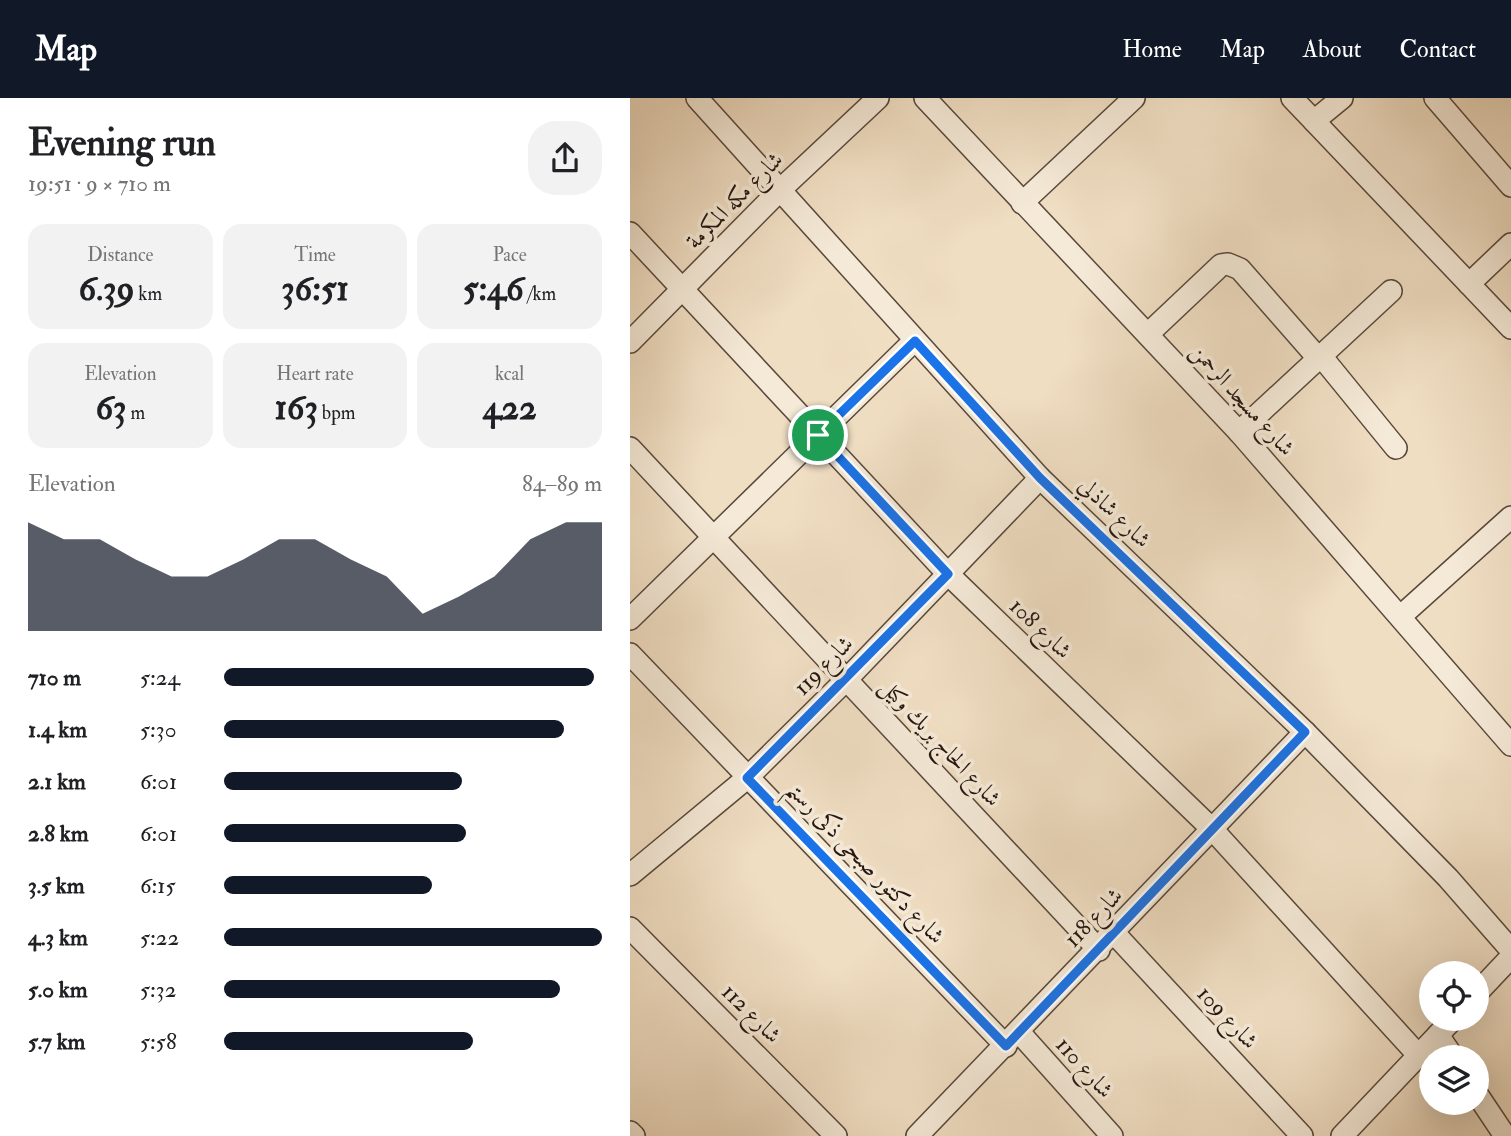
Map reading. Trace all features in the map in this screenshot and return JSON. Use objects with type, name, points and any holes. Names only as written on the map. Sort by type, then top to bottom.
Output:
[{"type":"street","name":"شارع شاذلي","points":[[697,98],[1040,478],[1305,732],[1448,878],[1511,950]]},
{"type":"street","name":"شارع مكه المكرمة","points":[[630,342],[780,190],[878,98]]},
{"type":"street","name":"شارع مسجد الرحمن","points":[[925,98],[1239,432],[1511,745]]},
{"type":"street","points":[[1022,203],[1134,98]]},
{"type":"street","points":[[1292,98],[1511,328]]},
{"type":"street","points":[[1314,121],[1342,98]]},
{"type":"street","points":[[1434,98],[1511,187]]},
{"type":"street","name":"شارع 108","points":[[630,233],[948,574],[1213,830],[1419,1056]]},
{"type":"street","points":[[1469,284],[1511,244]]},
{"type":"street","points":[[1148,334],[1221,265],[1228,264],[1240,269],[1396,448]]},
{"type":"street","points":[[1239,432],[1391,291]]},
{"type":"street","points":[[630,619],[915,341]]},
{"type":"street","name":"شارع الحاج بريك وكيل","points":[[630,448],[1099,950]]},
{"type":"street","name":"شارع 119","points":[[630,875],[747,778],[847,679],[1040,478]]},
{"type":"street","points":[[1401,616],[1511,517]]},
{"type":"street","name":"شارع دكتور صبحى ذكى رستم","points":[[630,654],[747,778],[1012,1039]]},
{"type":"street","name":"شارع 118","points":[[918,1136],[1305,732]]},
{"type":"street","name":"شارع 112","points":[[630,928],[836,1136]]},
{"type":"street","name":"شارع 109","points":[[1114,933],[1302,1136]]},
{"type":"street","points":[[1489,980],[1511,957]]},
{"type":"street","points":[[1429,1045],[1442,1031]]},
{"type":"street","points":[[1438,1035],[1445,1045]]},
{"type":"street","name":"شارع 110","points":[[1012,1039],[1112,1136]]},
{"type":"street","points":[[1342,1136],[1419,1056]]},
{"type":"street","points":[[1489,1112],[1505,1136]]},
{"type":"street","points":[[630,1132],[634,1136]]},
{"type":"route","points":[[915,341],[1040,478],[1305,732],[1006,1046],[747,778],[948,574],[818,435],[915,341]]}]
